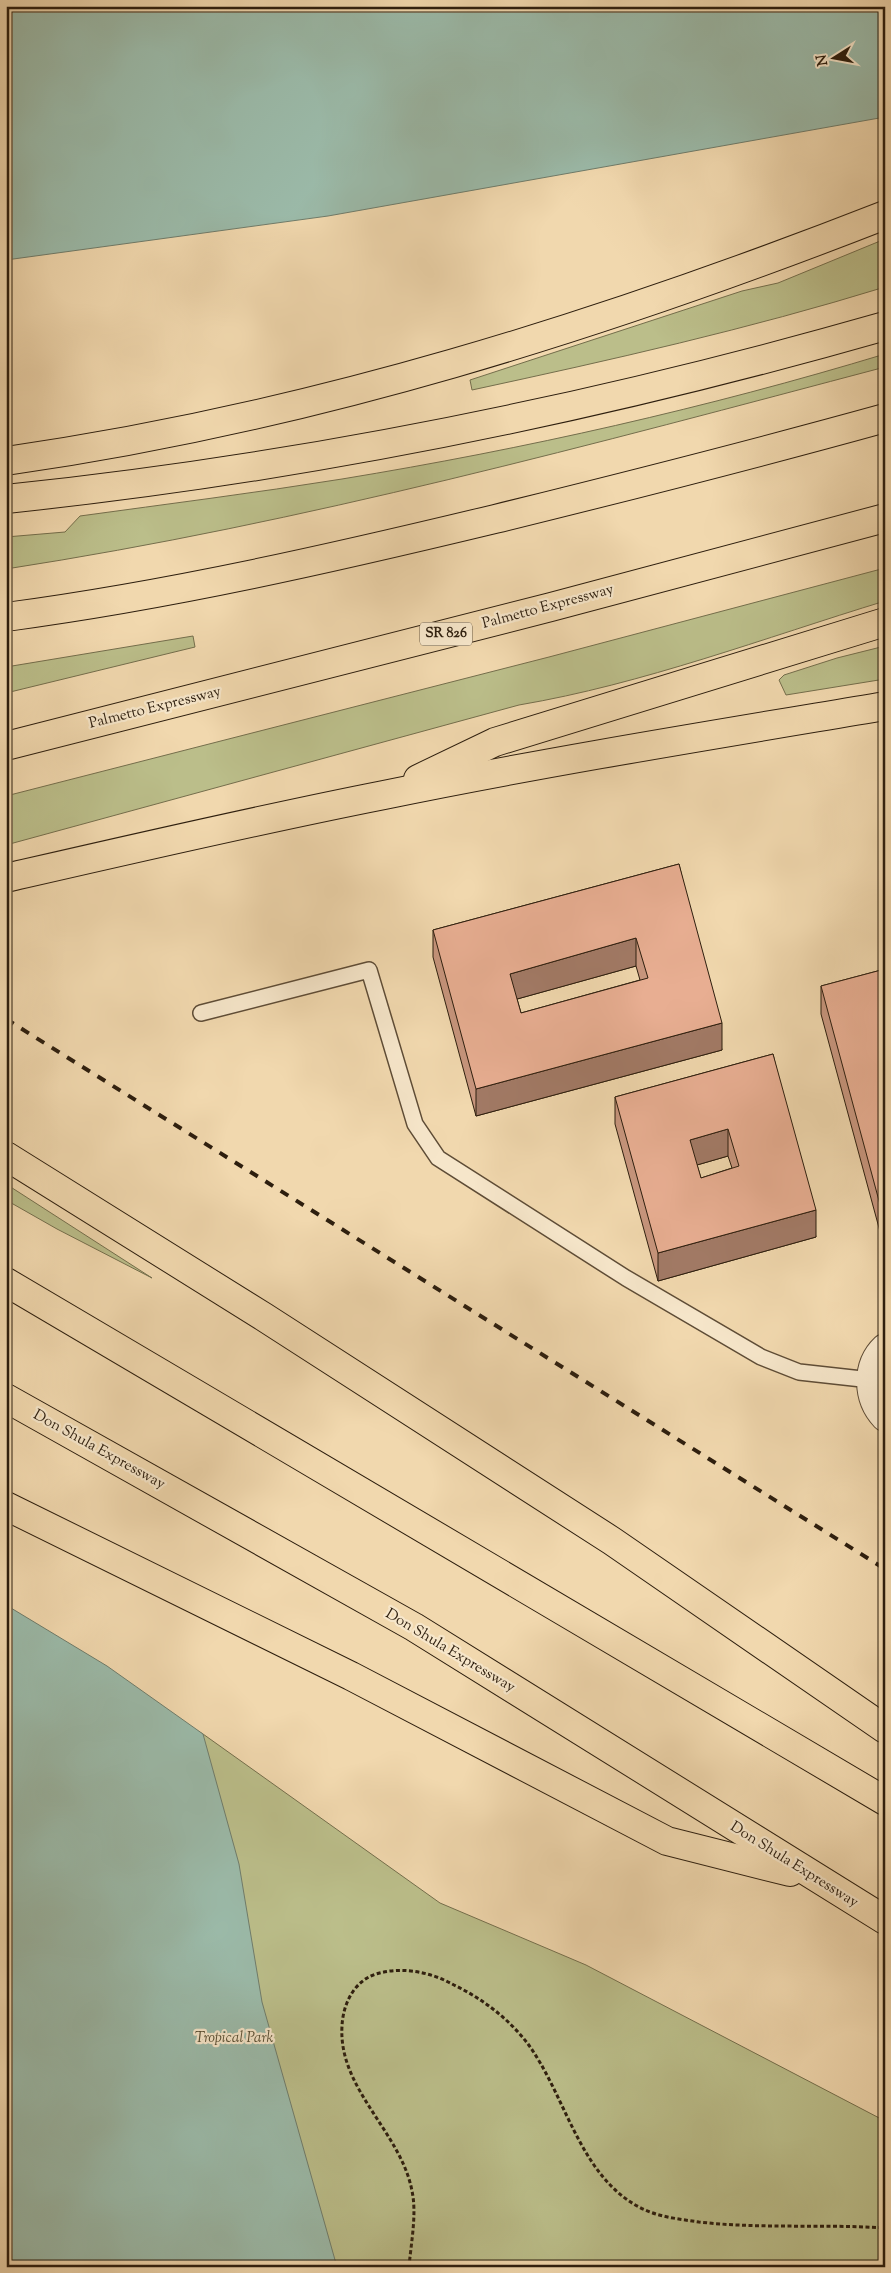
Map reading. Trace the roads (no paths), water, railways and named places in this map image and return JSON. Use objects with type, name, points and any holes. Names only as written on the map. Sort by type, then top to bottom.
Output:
[{"type":"highway","points":[[6,461],[169,433],[325,397],[470,359],[686,289],[885,215]]},
{"type":"highway","points":[[6,499],[158,482],[423,436],[683,379],[885,326]]},
{"type":"highway","points":[[6,618],[170,590],[377,547],[606,492],[885,418]]},
{"type":"highway","name":"Palmetto Expressway","points":[[6,746],[569,602],[885,518]]},
{"type":"highway","points":[[385,794],[495,742],[885,622]]},
{"type":"highway","points":[[6,878],[187,836],[385,794],[885,706]]},
{"type":"highway","points":[[6,1156],[256,1312],[612,1541],[885,1729]]},
{"type":"highway","points":[[6,1282],[885,1801]]},
{"type":"highway","name":"Don Shula Expressway","points":[[6,1398],[414,1628],[885,1920]]},
{"type":"highway","points":[[6,1506],[350,1676],[668,1841],[816,1878]]},
{"type":"street","points":[[885,1348],[874,1364],[871,1380],[873,1396],[879,1411],[885,1416]]},
{"type":"lane","points":[[201,1013],[369,970],[415,1124],[438,1158],[626,1278],[761,1358],[799,1372],[871,1380]]},
{"type":"railway","points":[[6,1019],[885,1569]]},
{"type":"park label","name":"Tropical Park","points":[[234,2038]]}]
